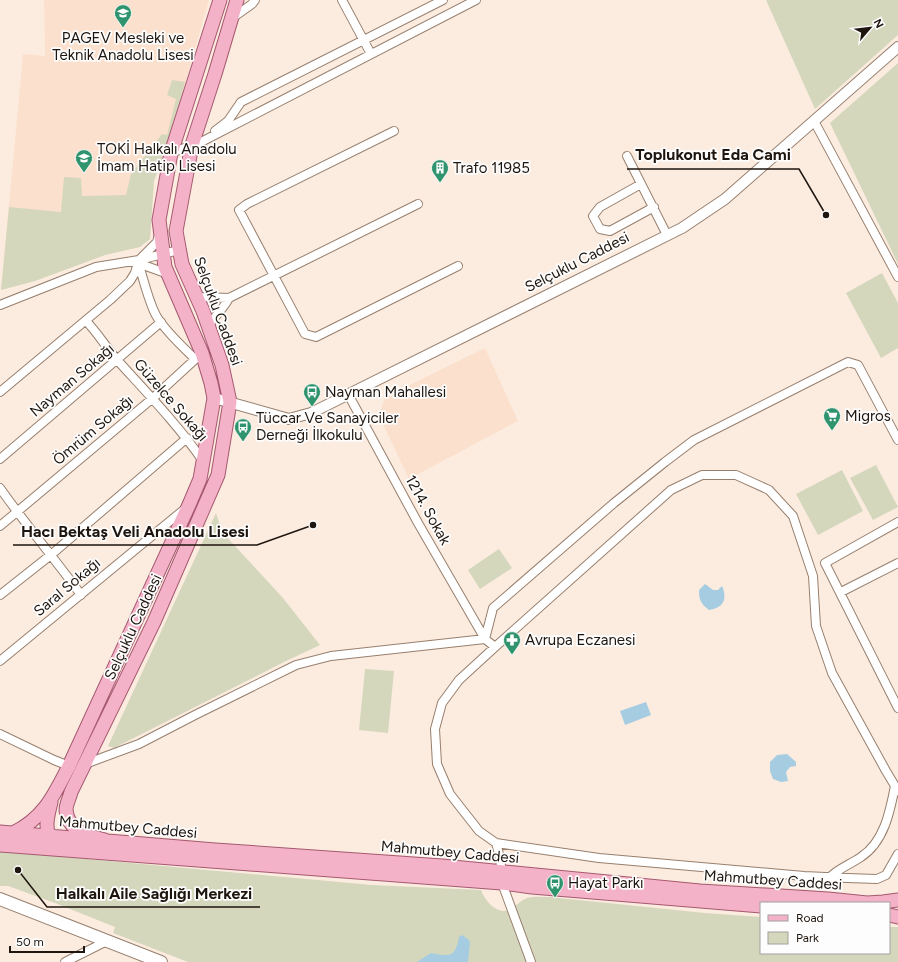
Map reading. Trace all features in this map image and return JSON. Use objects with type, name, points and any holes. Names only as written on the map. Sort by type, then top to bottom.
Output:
[{"type":"main road","name":"Selçuklu Caddesi","points":[[51,801],[69,766],[200,479],[214,398],[211,383],[198,356],[165,267],[159,220],[171,153],[220,0]]},
{"type":"main road","name":"Selçuklu Caddesi","points":[[105,840],[88,836],[78,831],[70,822],[66,809],[71,792],[154,622],[218,475],[230,402],[222,365],[196,295],[182,264],[176,231],[197,143],[236,0]]},
{"type":"main road","points":[[6,832],[25,827],[33,821],[51,801]]},
{"type":"main road","points":[[51,801],[47,831],[52,844],[59,850]]},
{"type":"main road","name":"Mahmutbey Caddesi","points":[[6,832],[214,850],[442,866],[502,878],[540,888],[760,906]]},
{"type":"main road","name":"Mahmutbey Caddesi","points":[[0,845],[857,902]]},
{"type":"main road","points":[[0,899],[107,941],[152,961]]},
{"type":"main road","name":"Mahmutbey Caddesi","points":[[883,902],[898,900]]},
{"type":"street","points":[[231,20],[255,0]]},
{"type":"street","points":[[342,0],[371,54]]},
{"type":"street","points":[[197,143],[228,120],[241,102],[443,0]]},
{"type":"street","points":[[171,153],[197,143],[476,0]]},
{"type":"street","name":"Selçuklu Caddesi","points":[[214,398],[290,419],[311,412],[682,228],[725,199],[898,48]]},
{"type":"street","points":[[814,121],[898,277]]},
{"type":"street","points":[[394,131],[247,204],[239,210],[305,334],[316,337],[458,266]]},
{"type":"street","points":[[627,156],[667,235]]},
{"type":"street","points":[[642,184],[600,206],[593,216],[600,229],[610,231],[654,207]]},
{"type":"street","points":[[196,295],[201,297],[229,298],[418,204]]},
{"type":"street","points":[[0,392],[86,321],[130,281],[135,273],[138,261],[157,242],[160,232]]},
{"type":"street","points":[[0,305],[96,267],[138,261],[179,250]]},
{"type":"street","points":[[138,261],[146,266],[168,274]]},
{"type":"street","points":[[138,261],[157,317],[198,356]]},
{"type":"street","points":[[208,326],[226,305],[229,298]]},
{"type":"street","name":"Güzelce Sokağı","points":[[86,321],[118,360],[187,438],[203,461]]},
{"type":"street","name":"Nayman Sokağı","points":[[0,459],[161,322]]},
{"type":"street","name":"Ömrüm Sokağı","points":[[0,526],[153,398],[198,356]]},
{"type":"street","points":[[485,639],[492,608],[614,503],[665,462],[694,440],[848,362],[858,365],[898,440]]},
{"type":"street","name":"1214. Sokak","points":[[348,394],[418,523],[485,639]]},
{"type":"street","points":[[0,594],[52,554],[187,438]]},
{"type":"street","points":[[830,877],[862,857],[877,842],[890,811],[896,789],[832,673],[816,626],[813,576],[793,516],[769,490],[736,475],[702,475],[671,490],[459,680],[442,703],[435,729],[437,764],[450,794],[479,831],[496,843],[600,858],[830,877],[878,879],[886,875],[898,854]]},
{"type":"street","points":[[0,488],[82,595]]},
{"type":"street","name":"Saral Sokağı","points":[[0,660],[82,595],[189,505]]},
{"type":"street","points":[[898,522],[825,562],[898,708]]},
{"type":"street","points":[[841,592],[898,563]]},
{"type":"street","points":[[85,764],[139,744],[296,665],[331,656],[485,639],[495,647]]},
{"type":"street","points":[[0,734],[69,766]]},
{"type":"street","points":[[496,843],[502,878],[531,962]]},
{"type":"street","points":[[65,962],[107,941]]},
{"type":"shaded area","name":"TOKİ Halkalı Anadolu İmam Hatip Lisesi","points":[[44,0],[209,0],[169,140],[154,181],[150,239],[140,247],[105,255],[35,281],[1,290],[23,54],[45,56]]},
{"type":"shaded area","points":[[485,348],[518,421],[409,479],[379,416],[385,397]]},
{"type":"green space","points":[[766,0],[898,0],[898,35],[815,109]]},
{"type":"green space","points":[[898,63],[898,264],[830,123]]},
{"type":"green space","points":[[172,80],[185,82],[169,140],[154,181],[150,239],[140,247],[105,255],[35,281],[1,290],[9,207],[61,212],[64,177],[81,178],[82,196],[126,195],[131,174],[162,134],[167,135],[176,99],[167,95]]},
{"type":"green space","points":[[882,273],[898,303],[898,348],[881,358],[846,293]]},
{"type":"green space","points":[[876,465],[898,507],[873,520],[850,478]]},
{"type":"green space","points":[[842,470],[863,511],[818,535],[796,494]]},
{"type":"green space","points":[[216,513],[222,532],[283,598],[320,645],[114,748],[108,746]]},
{"type":"green space","points":[[499,549],[512,568],[480,589],[468,570]]},
{"type":"green space","points":[[365,669],[394,671],[388,733],[359,730]]},
{"type":"green space","points":[[0,851],[372,885],[481,890],[491,905],[504,911],[509,910],[527,898],[549,897],[705,913],[760,917],[760,954],[890,954],[890,927],[898,927],[898,962],[188,962],[113,933],[115,927],[8,886],[0,886]]},
{"type":"water","points":[[705,584],[713,590],[718,590],[722,586],[724,591],[723,602],[714,609],[709,610],[701,602],[699,590]]},
{"type":"water","points":[[646,702],[651,715],[625,725],[620,711]]},
{"type":"water","points":[[787,754],[796,762],[796,766],[790,767],[786,772],[788,781],[781,782],[773,779],[770,771],[770,762],[777,755]]},
{"type":"water","points":[[462,935],[470,942],[468,962],[417,962],[431,953],[447,955],[453,953],[459,937]]},
{"type":"place","name":"PAGEV Mesleki ve Teknik Anadolu Lisesi","points":[[123,28]]},
{"type":"place","name":"TOKİ Halkalı Anadolu İmam Hatip Lisesi","points":[[84,173]]},
{"type":"place","name":"Trafo 11985","points":[[440,183]]},
{"type":"place","name":"Toplukonut Eda Cami","points":[[826,215]]},
{"type":"place","name":"Nayman Mahallesi","points":[[312,407]]},
{"type":"place","name":"Migros","points":[[832,431]]},
{"type":"place","name":"Tüccar Ve Sanayiciler Derneği İlkokulu","points":[[243,442]]},
{"type":"place","name":"Hacı Bektaş Veli Anadolu Lisesi","points":[[313,525]]},
{"type":"place","name":"Avrupa Eczanesi","points":[[512,655]]},
{"type":"place","name":"Halkalı Aile Sağlığı Merkezi","points":[[18,870]]},
{"type":"place","name":"Hayat Parkı","points":[[555,898]]}]
